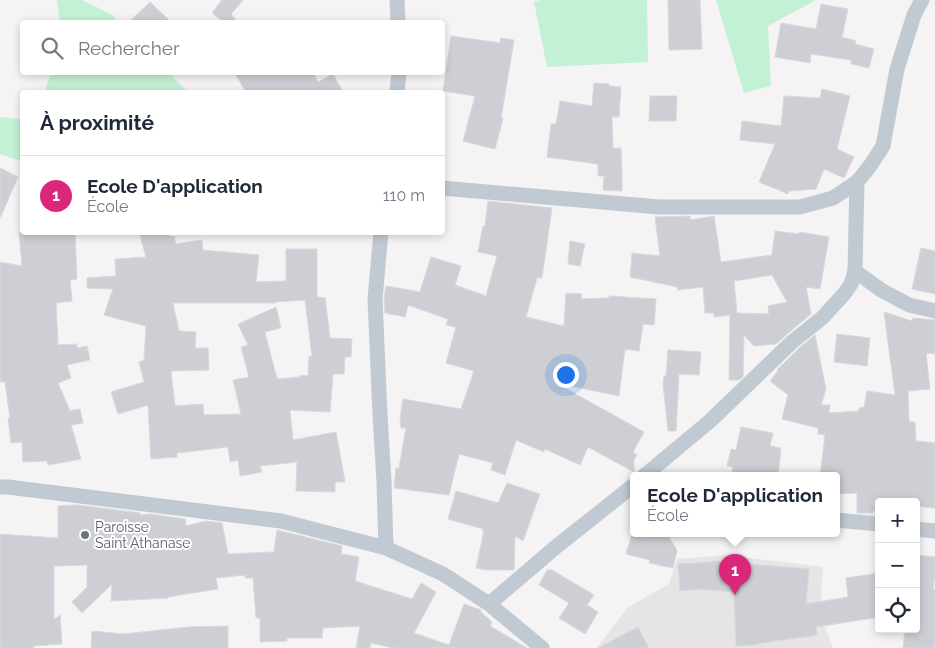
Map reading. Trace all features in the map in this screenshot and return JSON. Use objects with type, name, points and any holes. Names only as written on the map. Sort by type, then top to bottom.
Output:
[{"type":"street","points":[[397,0],[398,20]]},
{"type":"street","points":[[445,188],[660,207],[800,207],[833,198],[857,182],[870,166],[882,146],[897,69],[914,15],[922,0]]},
{"type":"street","points":[[397,90],[399,75]]},
{"type":"street","points":[[649,472],[710,421],[792,342],[822,318],[844,294],[851,284],[855,271],[857,182]]},
{"type":"street","points":[[381,235],[375,299],[386,548]]},
{"type":"street","points":[[855,271],[881,290],[909,305],[935,311]]},
{"type":"street","points":[[0,487],[8,486],[281,521],[386,548],[443,574],[489,604],[542,648]]},
{"type":"street","points":[[489,604],[557,546],[627,497]]},
{"type":"street","points":[[840,520],[875,524]]},
{"type":"street","points":[[920,529],[935,531]]},
{"type":"shaded area","points":[[726,555],[823,567],[820,613],[833,648],[597,648],[628,607],[669,584],[677,559]]},
{"type":"green space","points":[[57,0],[82,0],[111,14],[117,20],[60,20]]},
{"type":"green space","points":[[540,0],[647,0],[648,62],[547,67],[534,2]]},
{"type":"green space","points":[[716,0],[816,0],[768,26],[771,86],[744,93]]},
{"type":"green space","points":[[50,75],[171,75],[186,90],[45,90]]},
{"type":"green space","points":[[0,117],[20,119],[20,161],[0,154]]},
{"type":"building","points":[[222,0],[243,0],[231,14],[236,20],[221,20],[212,13]]},
{"type":"building","points":[[668,0],[700,0],[702,49],[669,50]]},
{"type":"building","points":[[150,2],[169,20],[131,20]]},
{"type":"building","points":[[821,4],[848,9],[842,37],[856,41],[855,44],[874,49],[869,68],[851,64],[851,60],[811,54],[810,63],[775,57],[781,23],[816,29]]},
{"type":"building","points":[[451,36],[500,43],[501,38],[514,40],[501,118],[503,118],[495,149],[463,141],[475,96],[443,90]]},
{"type":"building","points":[[236,75],[314,75],[318,82],[334,75],[342,90],[245,90]]},
{"type":"building","points":[[594,83],[621,87],[619,117],[612,117],[613,148],[621,148],[622,191],[603,190],[604,176],[598,176],[598,164],[547,157],[551,124],[556,124],[560,101],[592,106]]},
{"type":"building","points":[[822,89],[850,96],[837,149],[854,157],[844,178],[824,169],[816,189],[789,191],[788,194],[759,182],[775,144],[740,140],[742,121],[781,126],[784,96],[820,98]]},
{"type":"building","points":[[650,96],[677,96],[676,121],[649,121]]},
{"type":"building","points":[[0,168],[18,177],[0,218]]},
{"type":"building","points":[[488,201],[552,208],[542,278],[537,278],[526,317],[564,326],[566,293],[582,294],[581,299],[609,298],[609,296],[656,299],[654,325],[643,324],[639,351],[625,349],[619,396],[556,383],[644,432],[633,452],[637,455],[634,460],[634,472],[588,447],[580,465],[545,449],[544,452],[516,440],[505,475],[491,470],[493,463],[459,454],[449,495],[394,488],[396,468],[399,468],[406,428],[401,428],[400,419],[403,399],[461,409],[474,371],[446,363],[456,327],[446,325],[448,319],[408,305],[405,317],[385,313],[384,299],[386,286],[420,292],[431,257],[461,266],[455,285],[486,296],[497,256],[478,252],[483,226],[485,226]]},
{"type":"building","points":[[690,216],[690,220],[714,216],[721,262],[772,255],[775,231],[799,234],[799,232],[829,237],[820,289],[806,287],[811,314],[776,344],[754,346],[744,335],[743,377],[739,380],[729,380],[730,315],[714,317],[714,313],[705,313],[703,287],[677,290],[678,287],[630,277],[632,253],[660,256],[655,217]],"holes":[[[772,275],[787,302],[768,306],[769,314],[737,313],[734,281]]]},
{"type":"building","points":[[19,232],[20,235],[75,235],[77,279],[70,280],[72,301],[56,303],[58,345],[77,344],[77,348],[87,346],[90,360],[67,365],[71,378],[58,383],[70,411],[80,409],[83,423],[71,425],[81,459],[48,465],[47,461],[23,462],[22,442],[11,443],[5,382],[0,382],[0,262],[22,266]]},
{"type":"building","points":[[140,235],[170,235],[170,237],[174,236],[176,244],[202,240],[203,250],[259,255],[256,282],[286,281],[286,249],[317,249],[317,297],[325,298],[330,338],[352,339],[351,357],[345,357],[344,374],[333,374],[330,412],[290,410],[293,440],[336,432],[345,482],[335,482],[335,492],[296,491],[297,462],[260,466],[262,472],[240,476],[238,460],[230,462],[228,447],[177,453],[177,457],[151,459],[148,405],[118,414],[111,392],[144,382],[139,362],[144,360],[146,326],[104,315],[113,289],[87,288],[87,278],[116,276],[115,259],[146,257]],"holes":[[[305,300],[312,357],[309,356],[308,376],[300,375],[300,377],[277,379],[265,332],[281,328],[276,307],[238,324],[248,345],[241,347],[249,377],[233,380],[241,414],[204,415],[203,404],[175,406],[171,371],[209,370],[208,348],[195,348],[196,332],[179,331],[173,303],[275,303]]]},
{"type":"building","points":[[570,241],[585,244],[580,266],[568,264]]},
{"type":"building","points":[[921,248],[935,251],[935,294],[912,289]]},
{"type":"building","points":[[884,312],[912,321],[913,318],[935,320],[935,354],[926,353],[930,389],[908,391],[909,422],[915,422],[916,441],[935,443],[935,508],[920,506],[920,498],[875,498],[875,511],[873,513],[857,513],[857,493],[840,494],[840,472],[820,472],[825,435],[818,434],[818,428],[782,419],[788,395],[770,381],[777,370],[815,335],[826,389],[821,405],[830,405],[829,413],[859,411],[859,408],[864,407],[867,391],[895,395]]},
{"type":"building","points":[[837,334],[870,338],[867,366],[834,362]]},
{"type":"building","points":[[668,350],[701,352],[699,375],[679,374],[676,431],[668,431],[663,384],[664,376],[666,376]]},
{"type":"building","points":[[741,427],[773,433],[770,446],[781,448],[778,472],[732,472],[733,467],[727,466],[731,449],[736,450]]},
{"type":"building","points":[[507,483],[540,494],[523,541],[515,536],[514,570],[476,568],[484,531],[482,531],[483,529],[448,519],[456,491],[498,503]]},
{"type":"building","points":[[78,505],[140,513],[140,515],[150,514],[185,519],[186,526],[206,521],[222,523],[228,554],[274,552],[277,530],[342,546],[341,554],[359,557],[355,581],[412,599],[421,583],[436,592],[414,633],[449,645],[464,604],[481,610],[492,622],[490,626],[527,648],[393,648],[371,643],[370,648],[356,648],[360,626],[323,628],[322,638],[287,638],[287,641],[260,642],[260,618],[256,618],[253,578],[245,578],[245,575],[216,578],[218,589],[168,598],[111,601],[112,584],[82,613],[72,602],[87,587],[87,565],[54,566],[54,620],[60,615],[62,644],[33,646],[34,648],[0,648],[0,534],[58,538],[58,506]]},
{"type":"building","points":[[631,537],[669,537],[677,550],[673,568],[649,563],[650,560],[626,554]]},
{"type":"building","points":[[920,555],[935,557],[933,589],[935,589],[934,648],[903,648],[905,633],[920,633]]},
{"type":"building","points":[[712,562],[809,569],[806,604],[848,597],[846,578],[875,574],[875,618],[816,627],[817,635],[756,645],[736,646],[734,592],[701,589],[680,591],[678,564]]},
{"type":"building","points":[[547,570],[552,570],[594,595],[587,605],[598,612],[585,634],[559,618],[569,603],[539,585]]},
{"type":"building","points":[[228,626],[228,648],[91,648],[92,631],[123,634],[189,627]]},
{"type":"building","points":[[638,627],[649,648],[598,648]]},
{"type":"place","name":"Paroisse Saint Athanase","points":[[85,535]]},
{"type":"place","name":"Ecole D'application","points":[[735,595]]}]
